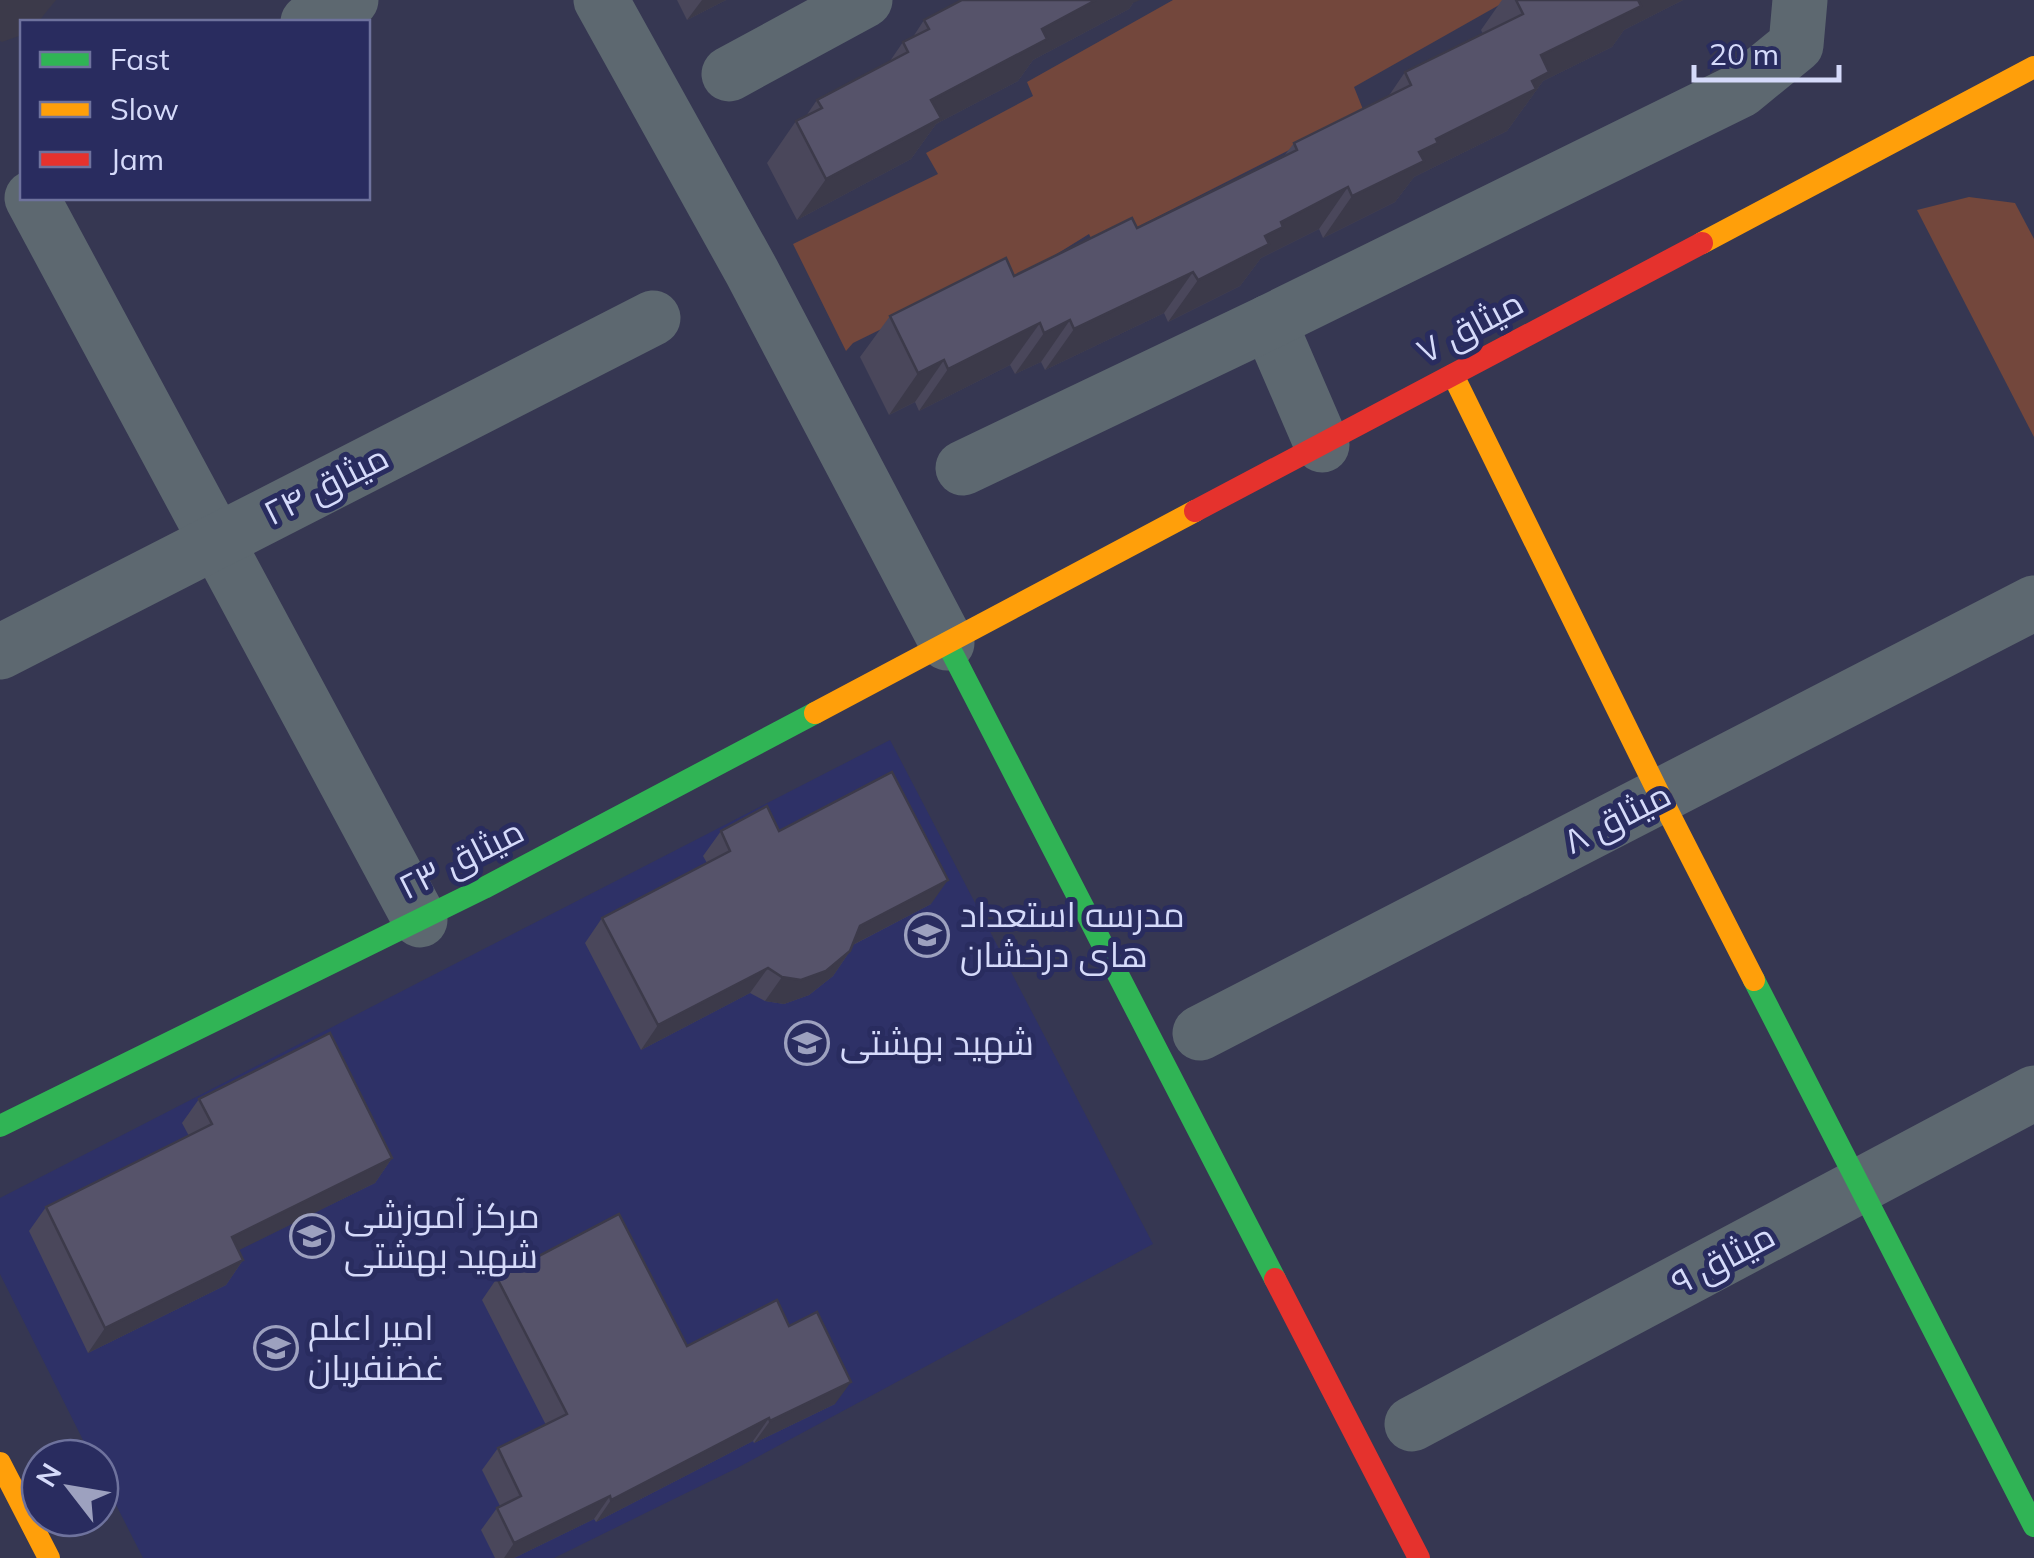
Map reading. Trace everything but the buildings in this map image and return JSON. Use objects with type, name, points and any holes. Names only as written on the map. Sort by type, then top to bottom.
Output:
[{"type":"street","points":[[312,20],[352,0]]},
{"type":"street","points":[[600,0],[752,272],[947,643],[1418,1558]]},
{"type":"street","points":[[730,74],[865,0]]},
{"type":"street","points":[[963,468],[1741,90],[1796,44],[1800,0]]},
{"type":"street","name":"میثاق ۷","points":[[947,643],[2031,76]]},
{"type":"street","points":[[30,200],[420,920]]},
{"type":"street","name":"میثاق ۲۴","points":[[0,652],[653,318]]},
{"type":"street","points":[[1269,322],[1322,445]]},
{"type":"street","points":[[1453,375],[1660,796],[2034,1526]]},
{"type":"street","name":"میثاق ۸","points":[[1200,1033],[2034,603]]},
{"type":"street","name":"میثاق ۲۳","points":[[0,1126],[484,888],[947,643]]},
{"type":"street","name":"میثاق ۹","points":[[1412,1424],[2034,1093]]},
{"type":"street","points":[[0,1463],[49,1558]]},
{"type":"shaded area","points":[[1173,0],[1508,0],[1354,87],[1364,112],[1096,248],[1089,234],[997,291],[987,277],[853,343],[846,351],[793,244],[938,174],[926,153],[1033,96],[1027,82]]},
{"type":"shaded area","points":[[1969,197],[2015,203],[2034,239],[2034,437],[1917,210]]},
{"type":"shaded area","points":[[890,740],[1153,1244],[737,1468],[554,1558],[143,1558],[120,1513],[120,1438],[82,1438],[0,1274],[0,1198]]},
{"type":"traffic: fast","points":[[947,643],[1275,1279]]},
{"type":"traffic: fast","points":[[0,1126],[484,888],[815,713]]},
{"type":"traffic: fast","points":[[1754,980],[2034,1526]]},
{"type":"traffic: slow","points":[[1702,243],[2034,67]]},
{"type":"traffic: slow","points":[[1453,375],[1754,980]]},
{"type":"traffic: slow","points":[[815,713],[1195,511]]},
{"type":"traffic: slow","points":[[0,1463],[49,1558]]},
{"type":"traffic: jam","points":[[1195,511],[1702,243]]},
{"type":"traffic: jam","points":[[1275,1279],[1419,1558]]},
{"type":"place","name":"مدرسه استعداد های درخشان","points":[[927,935]]},
{"type":"place","name":"شهید بهشتی","points":[[807,1043]]},
{"type":"place","name":"مرکز آموزشی شهید بهشتی","points":[[312,1236]]},
{"type":"place","name":"امیر اعلم غضنفریان","points":[[276,1348]]}]
